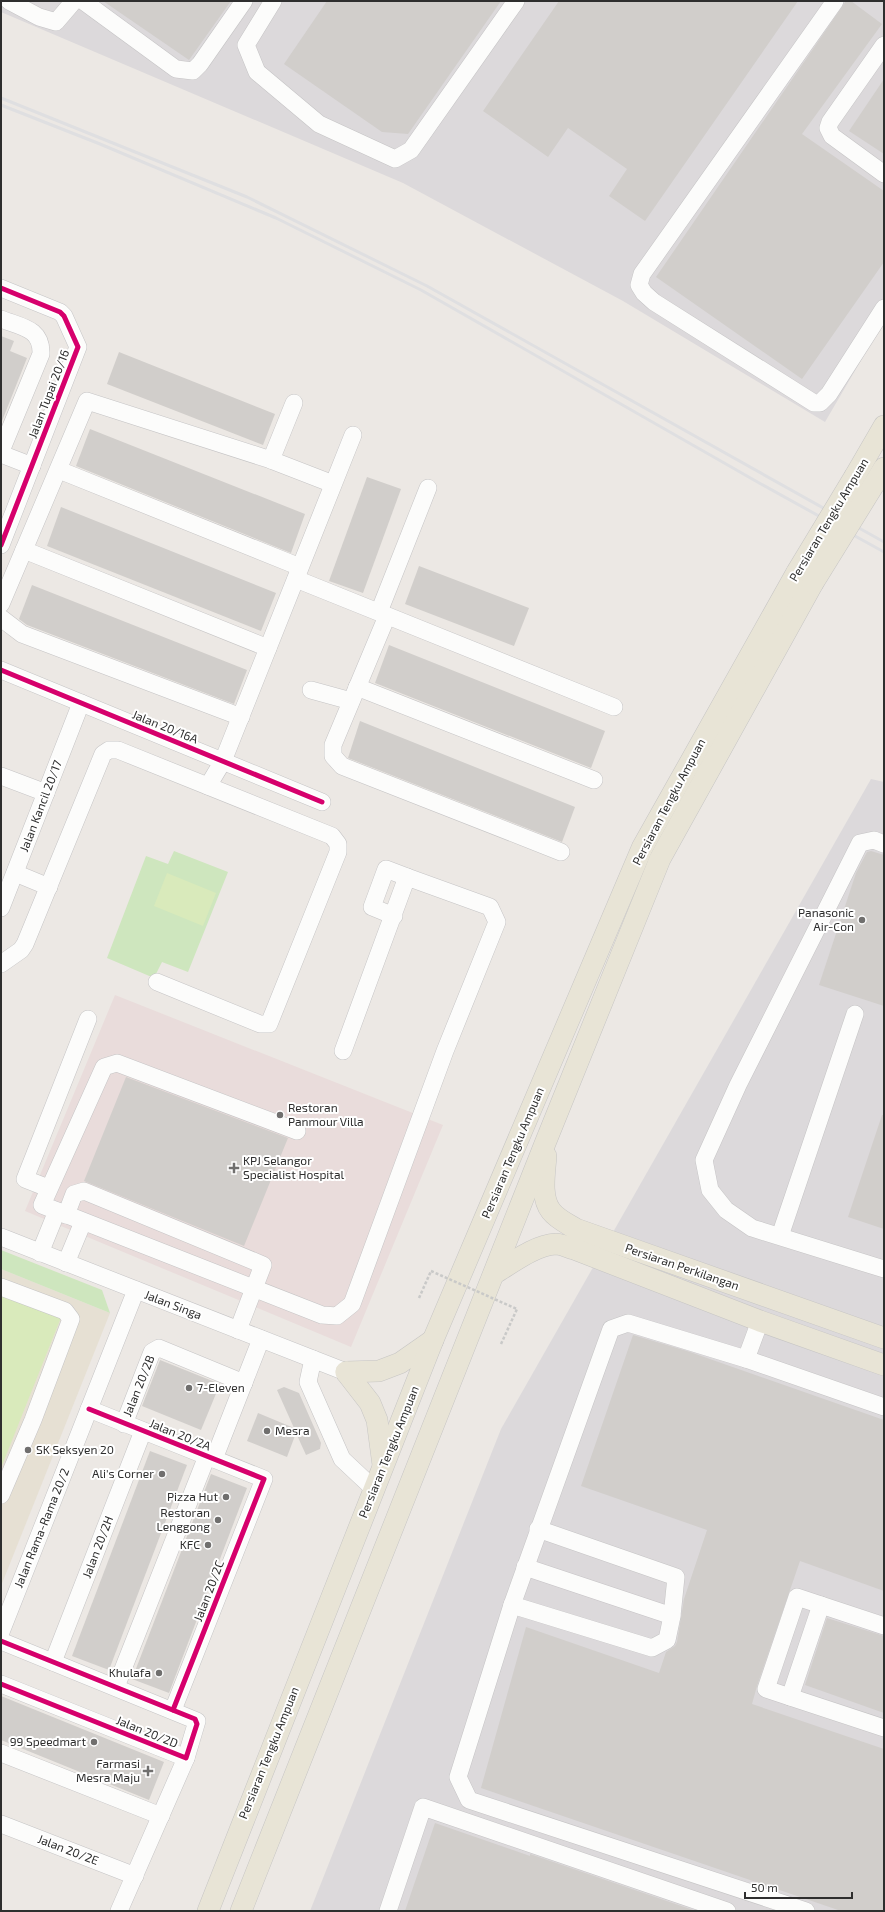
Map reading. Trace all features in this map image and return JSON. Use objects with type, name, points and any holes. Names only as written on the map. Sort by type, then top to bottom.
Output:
[{"type":"main road","name":"Persiaran Tengku Ampuan","points":[[241,1911],[546,1141],[660,860],[805,578],[855,476],[884,426]]},
{"type":"main road","name":"Persiaran Tengku Ampuan","points":[[208,1911],[433,1340],[642,848],[805,578],[874,486],[884,468]]},
{"type":"main road","name":"Persiaran Perkilangan","points":[[546,1141],[544,1193],[550,1211],[576,1229],[884,1338]]},
{"type":"main road","points":[[494,1273],[523,1256],[544,1247],[557,1244],[574,1249],[760,1321],[884,1365]]},
{"type":"main road","points":[[346,1372],[379,1371],[393,1366],[400,1363],[433,1340]]},
{"type":"main road","points":[[346,1372],[370,1403],[377,1420],[383,1465]]},
{"type":"main road","points":[[200,1911],[229,1855]]},
{"type":"main road","points":[[247,1911],[257,1873]]},
{"type":"street","points":[[9,1],[39,17],[56,22],[74,1]]},
{"type":"street","points":[[83,1],[176,69],[193,71],[200,64],[244,1]]},
{"type":"street","points":[[273,1],[246,45],[257,72],[319,124],[395,159],[411,150],[516,1]]},
{"type":"street","points":[[835,1],[642,274],[639,285],[644,293],[654,302],[814,403],[820,403],[828,394],[884,308]]},
{"type":"street","points":[[884,45],[830,122],[828,128],[832,136],[884,174]]},
{"type":"street","name":"Jalan Tupai 20/16","points":[[1,288],[60,312],[64,316],[78,347],[1,545]]},
{"type":"street","points":[[1,319],[36,333],[41,343],[41,354],[1,451]]},
{"type":"street","points":[[61,391],[87,402],[271,460],[333,484]]},
{"type":"street","points":[[1,604],[87,402]]},
{"type":"street","points":[[271,460],[294,403]]},
{"type":"street","points":[[208,786],[223,761],[353,435]]},
{"type":"street","points":[[1,454],[32,466]]},
{"type":"street","points":[[59,470],[298,573],[383,614],[614,707]]},
{"type":"street","points":[[428,488],[354,694],[333,745],[333,756],[342,766],[561,852]]},
{"type":"street","points":[[24,550],[268,648]]},
{"type":"street","points":[[1,618],[22,634],[241,717]]},
{"type":"street","name":"Jalan 20/16A","points":[[1,670],[322,802]]},
{"type":"street","points":[[311,690],[354,694],[594,780]]},
{"type":"street","name":"Jalan Kancil 20/17","points":[[1,908],[82,703]]},
{"type":"street","points":[[1,964],[21,950],[25,944],[103,754],[109,750],[118,750],[332,836],[338,844],[338,852],[270,1024],[260,1024],[157,982]]},
{"type":"street","points":[[1,776],[46,793]]},
{"type":"street","points":[[884,844],[874,840],[860,843],[738,1085],[704,1160],[710,1190],[726,1210],[752,1228],[884,1269]]},
{"type":"street","points":[[297,1131],[117,1063],[104,1067],[48,1188],[42,1205],[322,1315],[337,1316],[352,1304],[445,1051],[497,922],[490,907],[386,869],[372,907],[394,916]]},
{"type":"street","points":[[15,874],[49,887]]},
{"type":"street","points":[[343,1051],[394,916],[407,877]]},
{"type":"street","points":[[780,1236],[855,1014]]},
{"type":"street","points":[[48,1188],[25,1178],[88,1019]]},
{"type":"street","points":[[40,1253],[74,1194],[84,1191],[263,1265],[238,1330]]},
{"type":"street","points":[[66,1263],[83,1222]]},
{"type":"street","name":"Jalan Singa","points":[[1,1236],[40,1253],[346,1372]]},
{"type":"street","points":[[1,1287],[65,1311],[71,1319],[33,1420],[1,1495]]},
{"type":"street","name":"Jalan Rama-Rama 20/2","points":[[1,1632],[136,1290]]},
{"type":"street","points":[[746,1359],[760,1321]]},
{"type":"street","points":[[806,1911],[469,1800],[458,1777],[512,1605],[538,1528],[611,1329],[628,1323],[746,1359],[884,1407]]},
{"type":"street","points":[[116,1688],[210,1458],[244,1383],[261,1339]]},
{"type":"street","name":"Jalan 20/2B","points":[[124,1424],[152,1352],[159,1348],[244,1383]]},
{"type":"street","points":[[313,1359],[308,1382],[342,1459],[374,1489]]},
{"type":"street","name":"Jalan 20/2A","points":[[89,1409],[264,1479]]},
{"type":"street","name":"Jalan 20/2H","points":[[53,1662],[143,1431]]},
{"type":"street","name":"Jalan 20/2C","points":[[173,1710],[264,1479]]},
{"type":"street","points":[[512,1605],[652,1648],[667,1640],[672,1616],[676,1577],[538,1528]]},
{"type":"street","points":[[525,1567],[672,1616]]},
{"type":"street","points":[[884,1626],[796,1597],[766,1689],[884,1728]]},
{"type":"street","points":[[790,1697],[821,1605]]},
{"type":"street","name":"Jalan 20/2D","points":[[1,1641],[197,1721],[186,1758],[1,1684]]},
{"type":"street","points":[[1,1753],[161,1816]]},
{"type":"street","points":[[119,1911],[186,1758]]},
{"type":"street","points":[[388,1911],[423,1807],[727,1911]]},
{"type":"street","name":"Jalan 20/2E","points":[[1,1824],[135,1876]]},
{"type":"path","points":[[419,1298],[431,1271],[516,1310],[501,1344]]},
{"type":"shaded area","points":[[1,1],[884,1],[884,321],[825,422],[623,301],[403,183],[1,12]]},
{"type":"shaded area","points":[[871,779],[884,782],[884,1911],[310,1911],[501,1429]]},
{"type":"shaded area","name":"KPJ Selangor Specialist Hospital","points":[[115,995],[443,1125],[351,1347],[25,1211]]},
{"type":"shaded area","name":"SK Seksyen 20","points":[[1,1269],[110,1313],[1,1586]]},
{"type":"green space","points":[[174,851],[228,872],[188,972],[162,962],[154,978],[107,958],[146,856],[168,864]]},
{"type":"green space","points":[[167,873],[216,893],[203,926],[154,906]]},
{"type":"green space","points":[[1,1250],[102,1290],[110,1313],[1,1269]]},
{"type":"green space","points":[[1,1290],[62,1315],[1,1468]]},
{"type":"building","points":[[103,1],[231,1],[189,60]]},
{"type":"building","points":[[327,1],[501,1],[408,134],[382,132],[284,64]]},
{"type":"building","points":[[559,1],[798,1],[645,221],[609,196],[627,169],[568,128],[548,157],[483,111]]},
{"type":"building","points":[[846,1],[851,1],[882,24],[802,134],[884,191],[884,262],[802,379],[656,277]]},
{"type":"building","points":[[884,79],[884,154],[849,131]]},
{"type":"building","points":[[1,336],[14,341],[10,351],[27,358],[2,421]]},
{"type":"building","points":[[119,352],[275,414],[263,445],[107,384]]},
{"type":"building","points":[[90,429],[305,514],[291,553],[76,466]]},
{"type":"building","points":[[367,477],[401,489],[363,593],[329,581]]},
{"type":"building","points":[[61,507],[276,593],[261,631],[47,546]]},
{"type":"building","points":[[419,566],[529,608],[514,646],[405,604]]},
{"type":"building","points":[[32,585],[247,670],[234,704],[27,625],[19,619]]},
{"type":"building","points":[[389,645],[605,731],[591,768],[375,683]]},
{"type":"building","points":[[360,721],[575,807],[562,842],[348,758]]},
{"type":"building","name":"Panasonic Air-Con","points":[[871,851],[884,855],[884,1006],[819,985],[856,873],[867,852]]},
{"type":"building","points":[[126,1077],[288,1138],[244,1246],[84,1181]]},
{"type":"building","points":[[882,1115],[884,1115],[884,1229],[848,1217]]},
{"type":"building","points":[[633,1335],[687,1351],[884,1420],[884,1591],[800,1561],[752,1704],[884,1749],[884,1911],[841,1911],[481,1788],[526,1627],[659,1673],[666,1652],[675,1646],[677,1642],[684,1599],[707,1530],[581,1486]]},
{"type":"building","points":[[160,1360],[220,1384],[201,1430],[142,1406]]},
{"type":"building","points":[[284,1387],[299,1393],[321,1443],[320,1449],[306,1455],[296,1433],[287,1457],[247,1441],[258,1413],[294,1428],[277,1390]]},
{"type":"building","points":[[150,1451],[187,1465],[109,1670],[72,1656]]},
{"type":"building","points":[[211,1474],[247,1488],[169,1693],[132,1679]]},
{"type":"building","points":[[827,1618],[884,1636],[884,1713],[805,1685]]},
{"type":"building","points":[[1,1696],[164,1762],[149,1800],[1,1740]]},
{"type":"building","points":[[435,1823],[530,1856],[530,1854],[696,1911],[405,1911]]},
{"type":"railway","points":[[1,98],[247,197],[427,286],[884,542]]},
{"type":"railway","points":[[1,105],[100,144],[276,218],[421,290],[761,484],[884,552]]},
{"type":"cycle path","points":[[1,288],[60,312],[64,316],[78,347],[1,545]]},
{"type":"cycle path","points":[[1,670],[322,802]]},
{"type":"cycle path","points":[[89,1409],[264,1479],[173,1710]]},
{"type":"cycle path","points":[[1,1641],[195,1719],[197,1724],[186,1758],[1,1684]]},
{"type":"place","name":"Panasonic Air-Con","points":[[862,920]]},
{"type":"place","name":"Restoran Panmour Villa","points":[[280,1115]]},
{"type":"place","name":"KPJ Selangor Specialist Hospital","points":[[234,1168]]},
{"type":"place","name":"7-Eleven","points":[[189,1388]]},
{"type":"place","name":"Mesra","points":[[267,1431]]},
{"type":"place","name":"SK Seksyen 20","points":[[28,1450]]},
{"type":"place","name":"Ali's Corner","points":[[162,1474]]},
{"type":"place","name":"Pizza Hut","points":[[226,1497]]},
{"type":"place","name":"Restoran Lenggong","points":[[218,1520]]},
{"type":"place","name":"KFC","points":[[208,1545]]},
{"type":"place","name":"Khulafa","points":[[159,1673]]},
{"type":"place","name":"99 Speedmart","points":[[94,1742]]},
{"type":"place","name":"Farmasi Mesra Maju","points":[[148,1771]]}]
